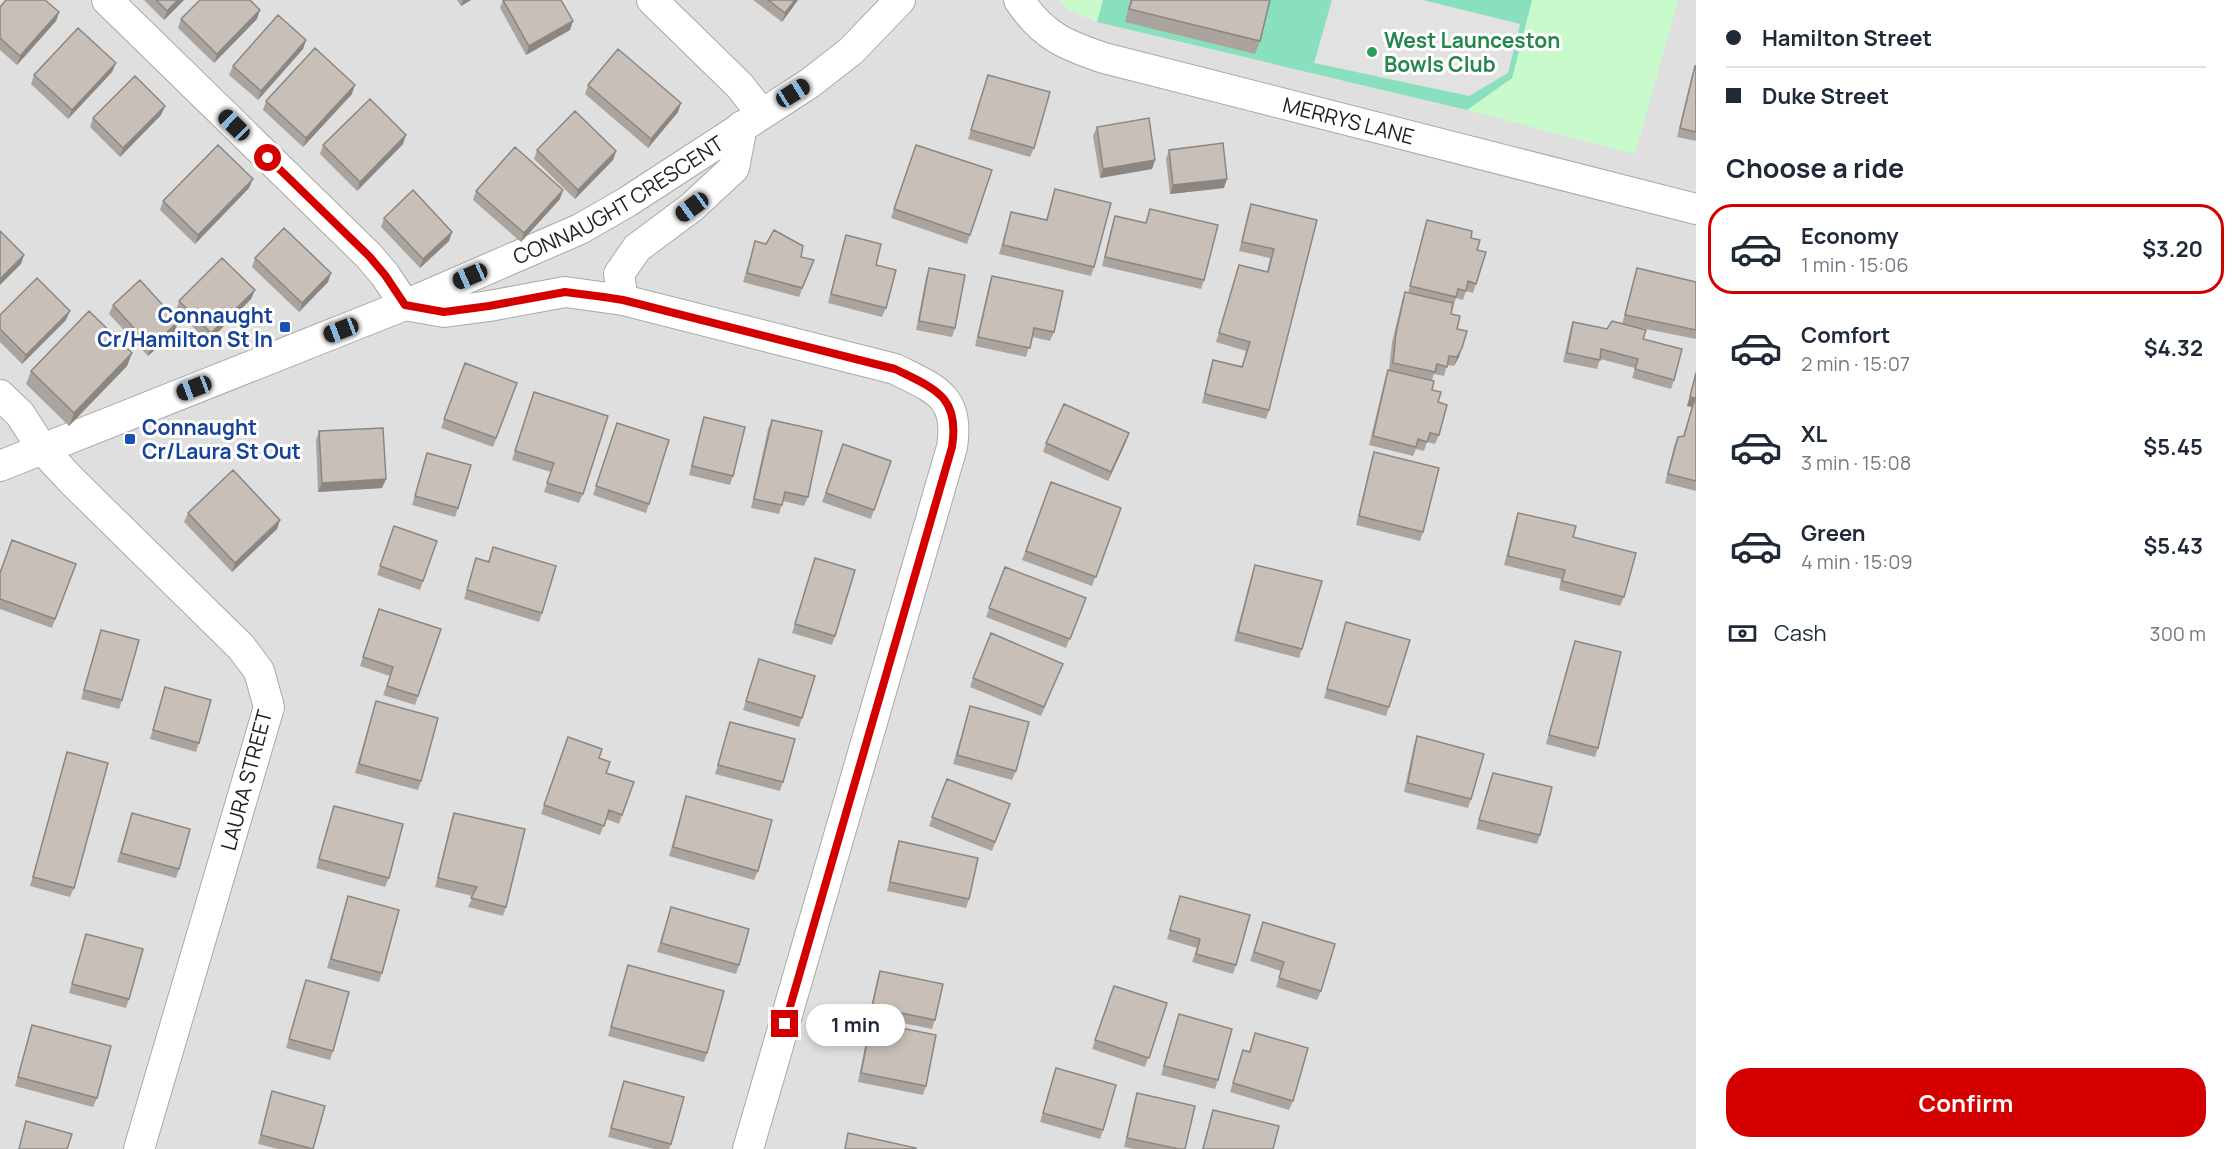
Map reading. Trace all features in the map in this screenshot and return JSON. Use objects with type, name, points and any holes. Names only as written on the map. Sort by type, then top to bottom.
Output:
[{"type":"street","points":[[107,0],[369,256],[405,305],[444,312],[565,292],[623,300],[895,369],[928,385],[948,402],[955,426],[952,447],[748,1149]]},
{"type":"street","points":[[623,300],[619,274],[637,248],[692,207],[734,168],[751,120],[740,86],[652,0]]},
{"type":"street","name":"CONNAUGHT CRESCENT","points":[[0,466],[405,305],[580,229],[627,202],[810,82],[850,51],[900,0]]},
{"type":"street","name":"MERRYS LANE","points":[[1019,0],[1042,28],[1067,45],[1104,58],[1696,209]]},
{"type":"street","name":"LAURA STREET","points":[[0,395],[20,414],[43,450],[242,647],[259,671],[269,707],[139,1149]]},
{"type":"shaded area","points":[[0,0],[1696,0],[1696,1149],[0,1149]]},
{"type":"shaded area","points":[[1332,0],[1423,0],[1520,24],[1508,73],[1469,96],[1314,63]]},
{"type":"green space","points":[[1059,0],[1103,0],[1097,22],[1068,10]]},
{"type":"green space","name":"West Launceston Bowls Club","points":[[1103,0],[1532,0],[1512,78],[1467,110],[1097,22]]},
{"type":"green space","points":[[1532,0],[1678,0],[1635,154],[1467,110],[1512,78]]},
{"type":"building","points":[[6,0],[45,0],[59,12],[20,56],[0,38],[0,7]]},
{"type":"building","points":[[156,0],[178,0],[167,11]]},
{"type":"building","points":[[200,0],[250,0],[260,10],[217,54],[181,19]]},
{"type":"building","points":[[503,0],[561,0],[573,21],[529,46]]},
{"type":"building","points":[[768,0],[795,0],[785,13]]},
{"type":"building","points":[[1132,0],[1270,0],[1260,41],[1129,9]]},
{"type":"building","points":[[278,15],[306,40],[261,91],[233,66]]},
{"type":"building","points":[[78,28],[116,63],[72,110],[34,75]]},
{"type":"building","points":[[315,48],[355,85],[306,138],[266,101]]},
{"type":"building","points":[[618,49],[681,103],[651,139],[588,85]]},
{"type":"building","points":[[1696,66],[1696,132],[1680,128]]},
{"type":"building","points":[[988,75],[1050,92],[1034,148],[971,130]]},
{"type":"building","points":[[135,76],[165,106],[123,148],[93,118]]},
{"type":"building","points":[[370,99],[406,135],[360,182],[323,145]]},
{"type":"building","points":[[575,111],[616,151],[578,190],[537,150]]},
{"type":"building","points":[[1149,118],[1155,160],[1103,169],[1097,127]]},
{"type":"building","points":[[1223,143],[1227,179],[1173,185],[1169,150]]},
{"type":"building","points":[[218,145],[253,179],[198,235],[163,201]]},
{"type":"building","points":[[916,145],[992,170],[970,235],[894,209]]},
{"type":"building","points":[[515,147],[563,190],[524,233],[476,191]]},
{"type":"building","points":[[1055,189],[1111,203],[1094,267],[1003,245],[1011,212],[1047,220]]},
{"type":"building","points":[[413,190],[452,232],[423,259],[384,218]]},
{"type":"building","points":[[1251,204],[1317,220],[1269,410],[1205,394],[1213,360],[1242,367],[1250,342],[1219,333],[1239,265],[1268,272],[1274,249],[1242,242]]},
{"type":"building","points":[[1150,209],[1218,225],[1204,280],[1105,257],[1115,216],[1146,223]]},
{"type":"building","points":[[1427,220],[1472,231],[1471,238],[1480,240],[1477,250],[1486,252],[1476,284],[1468,281],[1466,291],[1458,289],[1456,297],[1410,286]]},
{"type":"building","points":[[284,228],[331,273],[302,303],[255,258]]},
{"type":"building","points":[[774,230],[803,246],[801,257],[814,260],[802,288],[747,273],[755,241],[766,244]]},
{"type":"building","points":[[0,231],[24,255],[0,279]]},
{"type":"building","points":[[846,235],[881,244],[876,265],[896,270],[886,308],[831,294]]},
{"type":"building","points":[[222,258],[255,290],[211,333],[179,301]]},
{"type":"building","points":[[929,268],[965,275],[955,328],[919,321]]},
{"type":"building","points":[[1637,268],[1696,282],[1696,330],[1625,315]]},
{"type":"building","points":[[992,276],[1063,291],[1054,332],[1034,328],[1030,348],[978,337]]},
{"type":"building","points":[[37,278],[70,311],[26,355],[0,329],[0,315]]},
{"type":"building","points":[[140,280],[178,322],[151,347],[113,305]]},
{"type":"building","points":[[1405,292],[1453,303],[1451,314],[1460,316],[1457,329],[1467,331],[1457,357],[1449,356],[1447,367],[1437,364],[1435,372],[1393,363],[1396,333]]},
{"type":"building","points":[[89,311],[132,353],[74,413],[31,371]]},
{"type":"building","points":[[1612,321],[1646,330],[1643,339],[1682,349],[1674,380],[1635,369],[1638,359],[1601,349],[1600,360],[1567,353],[1573,322],[1607,329]]},
{"type":"building","points":[[465,363],[517,383],[496,438],[444,419]]},
{"type":"building","points":[[1388,370],[1434,381],[1432,390],[1441,392],[1438,402],[1447,405],[1439,435],[1430,433],[1427,442],[1418,439],[1416,447],[1373,436]]},
{"type":"building","points":[[1696,373],[1696,481],[1668,474],[1678,437],[1684,436],[1695,398],[1690,397]]},
{"type":"building","points":[[534,392],[608,416],[583,494],[547,483],[554,463],[515,451]]},
{"type":"building","points":[[1064,404],[1129,433],[1111,472],[1046,443]]},
{"type":"building","points":[[704,417],[745,427],[733,476],[692,466]]},
{"type":"building","points":[[772,420],[822,431],[808,497],[785,492],[782,505],[754,499]]},
{"type":"building","points":[[617,423],[669,440],[649,504],[596,486]]},
{"type":"building","points":[[383,428],[386,479],[322,483],[319,431]]},
{"type":"building","points":[[843,444],[891,461],[874,510],[826,493]]},
{"type":"building","points":[[1374,452],[1439,468],[1423,532],[1359,516]]},
{"type":"building","points":[[427,453],[471,465],[458,508],[415,496]]},
{"type":"building","points":[[233,470],[280,520],[235,563],[188,513]]},
{"type":"building","points":[[1051,482],[1121,508],[1096,577],[1026,551]]},
{"type":"building","points":[[1518,513],[1576,526],[1573,537],[1636,553],[1624,597],[1562,581],[1565,570],[1508,556]]},
{"type":"building","points":[[394,526],[437,541],[423,581],[380,566]]},
{"type":"building","points":[[12,540],[76,564],[55,619],[0,599],[0,573]]},
{"type":"building","points":[[493,547],[556,566],[542,613],[467,590],[476,558],[489,562]]},
{"type":"building","points":[[815,558],[855,570],[835,636],[795,624]]},
{"type":"building","points":[[1255,565],[1322,581],[1302,649],[1238,632]]},
{"type":"building","points":[[1005,567],[1086,598],[1070,639],[989,608]]},
{"type":"building","points":[[379,609],[441,629],[418,696],[387,686],[393,667],[363,657]]},
{"type":"building","points":[[1346,622],[1410,640],[1389,707],[1327,689]]},
{"type":"building","points":[[101,630],[139,640],[122,700],[84,690]]},
{"type":"building","points":[[991,633],[1063,664],[1044,707],[973,678]]},
{"type":"building","points":[[1575,641],[1621,652],[1598,748],[1549,735]]},
{"type":"building","points":[[759,659],[815,676],[802,718],[746,701]]},
{"type":"building","points":[[165,687],[211,700],[199,743],[153,730]]},
{"type":"building","points":[[376,701],[438,718],[421,781],[359,764]]},
{"type":"building","points":[[970,706],[1029,722],[1016,771],[957,755]]},
{"type":"building","points":[[730,722],[795,739],[783,782],[718,765]]},
{"type":"building","points":[[1417,736],[1484,754],[1471,799],[1408,783]]},
{"type":"building","points":[[568,737],[602,749],[599,758],[610,762],[606,773],[634,782],[622,815],[609,810],[604,826],[544,805]]},
{"type":"building","points":[[67,752],[108,763],[74,888],[33,877]]},
{"type":"building","points":[[1493,773],[1552,787],[1540,835],[1479,820]]},
{"type":"building","points":[[947,779],[1010,804],[995,842],[932,817]]},
{"type":"building","points":[[686,796],[772,820],[758,871],[673,847]]},
{"type":"building","points":[[334,806],[403,824],[389,878],[319,859]]},
{"type":"building","points":[[132,813],[190,829],[179,869],[121,853]]},
{"type":"building","points":[[454,813],[525,829],[506,907],[471,898],[477,887],[438,878]]},
{"type":"building","points":[[899,841],[978,858],[969,899],[890,882]]},
{"type":"building","points":[[348,896],[399,910],[382,973],[331,959]]},
{"type":"building","points":[[1180,896],[1250,915],[1236,965],[1196,954],[1200,939],[1170,930]]},
{"type":"building","points":[[671,907],[749,929],[739,965],[661,943]]},
{"type":"building","points":[[1263,922],[1335,944],[1321,991],[1279,978],[1284,962],[1254,952]]},
{"type":"building","points":[[86,934],[143,949],[129,999],[72,984]]},
{"type":"building","points":[[628,965],[724,991],[707,1053],[611,1027]]},
{"type":"building","points":[[880,971],[943,984],[935,1020],[872,1007]]},
{"type":"building","points":[[306,980],[349,992],[333,1051],[289,1039]]},
{"type":"building","points":[[1114,986],[1167,1003],[1149,1058],[1095,1040]]},
{"type":"building","points":[[1179,1014],[1232,1029],[1218,1080],[1164,1066]]},
{"type":"building","points":[[871,1022],[936,1035],[926,1086],[861,1073]]},
{"type":"building","points":[[32,1025],[111,1046],[97,1098],[18,1077]]},
{"type":"building","points":[[1255,1033],[1308,1048],[1293,1101],[1233,1083],[1243,1050],[1250,1052]]},
{"type":"building","points":[[1056,1068],[1116,1085],[1103,1130],[1043,1113]]},
{"type":"building","points":[[624,1081],[684,1097],[671,1144],[611,1128]]},
{"type":"building","points":[[272,1091],[325,1106],[313,1149],[261,1135]]},
{"type":"building","points":[[1137,1093],[1195,1106],[1185,1149],[1127,1138]]},
{"type":"building","points":[[1213,1110],[1279,1126],[1273,1149],[1203,1149]]},
{"type":"building","points":[[26,1121],[72,1134],[67,1149],[19,1149]]},
{"type":"building","points":[[848,1133],[916,1148],[916,1149],[845,1149]]},
{"type":"place","name":"West Launceston Bowls Club","points":[[1372,52]]},
{"type":"place","name":"Connaught Cr/Hamilton St In","points":[[285,327]]},
{"type":"place","name":"Connaught Cr/Laura St Out","points":[[130,439]]},
{"type":"route","points":[[268,158],[369,256],[405,305],[444,312],[565,292],[623,300],[895,369],[928,385],[948,402],[955,426],[952,447],[785,1024]]}]
